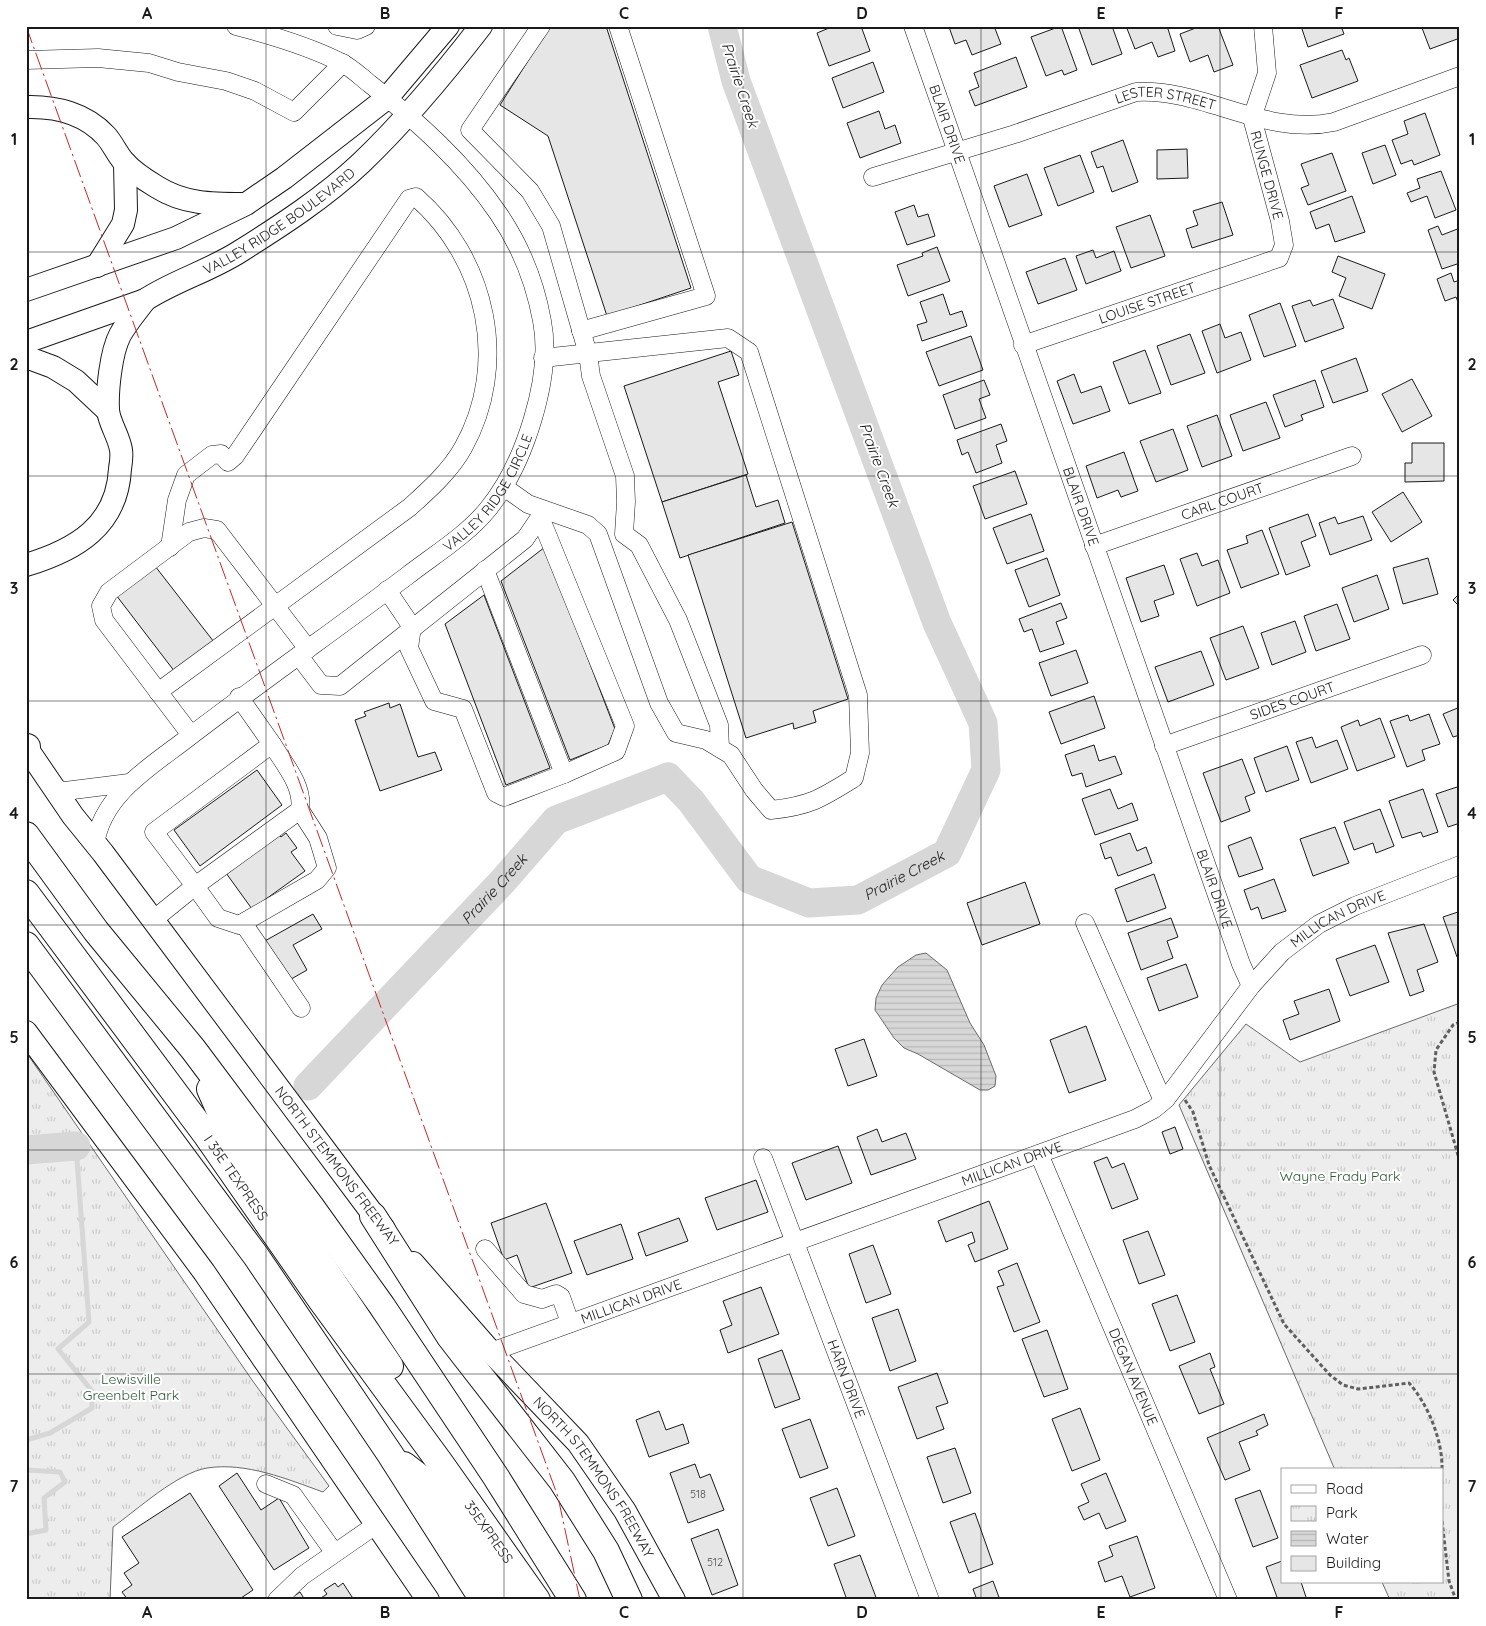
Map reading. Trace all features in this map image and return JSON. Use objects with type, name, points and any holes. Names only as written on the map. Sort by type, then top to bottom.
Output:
[{"type":"highway","points":[[26,835],[96,931],[192,1048],[312,1208],[382,1306],[496,1477],[573,1600]]},
{"type":"highway","name":"I 35E TEXPRESS","points":[[26,893],[207,1136],[320,1300],[441,1464]]},
{"type":"highway","points":[[26,945],[256,1256],[390,1454],[483,1600]]},
{"type":"highway","points":[[192,1048],[225,1123],[390,1366],[441,1464]]},
{"type":"highway","points":[[373,1216],[450,1337],[562,1481],[606,1552],[629,1600]]},
{"type":"highway","points":[[390,1454],[440,1492],[513,1600]]},
{"type":"highway","name":"35EXPRESS","points":[[441,1464],[537,1600]]},
{"type":"main road","points":[[26,290],[176,238],[246,204],[284,178],[387,98],[448,26]]},
{"type":"main road","name":"VALLEY RIDGE BOULEVARD","points":[[26,342],[145,300],[238,253],[292,218],[360,163],[407,116],[481,26]]},
{"type":"main road","points":[[26,107],[43,106],[61,110],[85,119],[106,136],[125,163],[158,188],[181,199],[196,203],[246,204]]},
{"type":"main road","points":[[97,266],[123,224],[126,210],[125,163]]},
{"type":"main road","points":[[26,565],[46,559],[91,534],[104,520],[113,503],[120,482],[121,450],[108,411],[113,358],[120,336],[145,300]]},
{"type":"main road","points":[[26,357],[53,367],[76,381],[108,411]]},
{"type":"main road","name":"NORTH STEMMONS FREEWAY","points":[[26,747],[95,844],[373,1216],[491,1352],[584,1450],[624,1511],[674,1600]]},
{"type":"main road","points":[[26,1032],[204,1272],[428,1600]]},
{"type":"street","name":"VALLEY RIDGE CIRCLE","points":[[95,844],[102,817],[129,783],[239,697],[303,652],[467,530],[487,510],[504,487],[522,452],[534,411],[543,358],[543,323],[530,276],[511,233],[478,184],[387,98],[343,63],[257,29],[236,26]]},
{"type":"street","points":[[336,26],[357,30],[366,26]]},
{"type":"street","points":[[541,26],[470,130],[530,191],[551,226],[588,354],[591,376],[625,476],[624,534]]},
{"type":"street","points":[[581,331],[706,296],[618,26]]},
{"type":"street","name":"BLAIR DRIVE","points":[[913,26],[1164,746],[1241,964],[1251,986]]},
{"type":"street","name":"RUNGE DRIVE","points":[[1263,26],[1267,73],[1252,118],[1280,221],[1284,245],[1279,258],[1272,260]]},
{"type":"street","points":[[26,60],[98,58],[150,63],[178,72],[226,81],[256,91],[294,112],[343,63]]},
{"type":"street","name":"LESTER STREET","points":[[874,176],[957,152],[1136,92],[1154,91],[1175,95],[1252,118],[1317,126],[1334,122],[1460,76]]},
{"type":"street","points":[[158,692],[410,506],[446,472],[463,448],[480,411],[487,384],[487,328],[475,279],[464,256],[450,234],[431,211],[416,197],[409,199],[235,456],[228,462],[221,454],[212,455],[186,475],[177,500],[170,547]]},
{"type":"street","name":"LOUISE STREET","points":[[1023,345],[1272,260]]},
{"type":"street","points":[[504,487],[540,512],[588,525],[598,534],[659,703],[676,734],[706,740],[731,755],[754,790],[771,810],[800,807],[824,797],[854,778],[860,753],[858,695],[749,352],[728,338],[543,358]]},
{"type":"street","name":"CARL COURT","points":[[1094,546],[1352,456]]},
{"type":"street","points":[[191,736],[104,620],[101,606],[109,592],[189,532],[204,528],[217,530],[274,605],[303,652],[320,685],[340,686],[525,539],[540,512]]},
{"type":"street","points":[[387,590],[412,628],[409,648],[434,701],[463,709],[496,793],[504,797],[564,774],[616,751],[625,726],[540,512]]},
{"type":"street","points":[[598,534],[624,534],[640,545],[678,620],[720,725],[720,748]]},
{"type":"street","points":[[486,570],[564,774]]},
{"type":"street","name":"SIDES COURT","points":[[1164,746],[1422,655]]},
{"type":"street","points":[[239,697],[272,744],[296,784],[302,799],[300,810],[318,838],[328,868],[317,880],[239,925],[218,918],[154,832],[272,744]]},
{"type":"street","name":"VALLEY RIDGE CIRCLE","points":[[55,789],[66,791],[129,783]]},
{"type":"street","points":[[153,920],[195,886],[300,810]]},
{"type":"street","name":"MILLICAN DRIVE","points":[[491,1352],[1135,1119],[1163,1101],[1251,986],[1282,952],[1319,924],[1394,889],[1460,865]]},
{"type":"street","points":[[243,923],[301,1008]]},
{"type":"street","points":[[1085,923],[1163,1101]]},
{"type":"street","name":"DEGAN AVENUE","points":[[1039,1154],[1228,1600]]},
{"type":"street","name":"HARN DRIVE","points":[[762,1158],[930,1600]]},
{"type":"street","points":[[485,1248],[524,1294],[542,1298],[556,1294],[561,1297],[570,1323]]},
{"type":"street","points":[[266,1484],[293,1495],[334,1552]]},
{"type":"street","points":[[277,1600],[302,1576],[377,1524]]},
{"type":"path","points":[[1460,1022],[1452,1025],[1436,1050],[1434,1072],[1460,1162]]},
{"type":"path","points":[[1175,1087],[1193,1112],[1209,1165],[1284,1324],[1330,1375],[1343,1385],[1358,1389],[1409,1383],[1425,1403],[1433,1422],[1442,1468]]},
{"type":"path","points":[[1444,1538],[1449,1581],[1456,1600]]},
{"type":"green space","name":"Wayne Frady Park","points":[[1460,1003],[1460,1600],[1390,1600],[1383,1584],[1444,1584],[1444,1468],[1334,1468],[1179,1105],[1246,1024],[1300,1062]]},
{"type":"green space","name":"Lewisville Greenbelt Park","points":[[26,1052],[252,1380],[329,1486],[323,1492],[266,1473],[237,1467],[207,1468],[183,1477],[158,1493],[113,1527],[110,1600],[26,1600]]},
{"type":"water","points":[[926,953],[947,970],[970,1023],[984,1045],[996,1076],[995,1086],[988,1090],[980,1090],[918,1054],[904,1048],[894,1038],[875,1010],[876,998],[882,985],[898,967],[916,955]]},
{"type":"building","points":[[550,26],[606,26],[691,288],[607,316],[548,136],[500,105]]},
{"type":"building","points":[[834,26],[861,26],[870,51],[829,66],[817,33]]},
{"type":"building","points":[[994,26],[1001,44],[972,55],[966,40],[955,44],[949,27]]},
{"type":"building","points":[[1061,26],[1077,70],[1064,75],[1062,70],[1046,76],[1031,37]]},
{"type":"building","points":[[1078,26],[1112,26],[1122,54],[1092,65]]},
{"type":"building","points":[[1126,26],[1167,26],[1175,51],[1158,57],[1152,42],[1135,49]]},
{"type":"building","points":[[1201,26],[1218,26],[1233,65],[1214,72],[1208,55],[1190,62],[1180,34]]},
{"type":"building","points":[[1301,26],[1341,26],[1344,34],[1308,47]]},
{"type":"building","points":[[1426,26],[1460,26],[1460,38],[1430,49],[1422,28]]},
{"type":"building","points":[[1342,50],[1346,60],[1349,58],[1358,81],[1312,98],[1300,65]]},
{"type":"building","points":[[1016,57],[1027,87],[975,106],[969,91],[979,87],[974,73]]},
{"type":"building","points":[[873,62],[884,92],[843,108],[832,78]]},
{"type":"building","points":[[879,111],[885,129],[895,125],[901,143],[860,158],[847,123]]},
{"type":"building","points":[[1425,113],[1440,155],[1414,165],[1412,160],[1401,164],[1392,140],[1408,134],[1404,121]]},
{"type":"building","points":[[1123,140],[1138,182],[1112,192],[1103,166],[1097,168],[1091,152]]},
{"type":"building","points":[[1385,145],[1396,175],[1373,184],[1362,153]]},
{"type":"building","points":[[1187,149],[1188,178],[1157,179],[1157,150]]},
{"type":"building","points":[[1332,153],[1346,191],[1308,205],[1301,188],[1309,185],[1301,164]]},
{"type":"building","points":[[1080,155],[1094,192],[1058,206],[1044,168]]},
{"type":"building","points":[[1441,171],[1456,210],[1435,218],[1427,196],[1411,202],[1407,193],[1420,188],[1417,179]]},
{"type":"building","points":[[1027,174],[1042,215],[1009,227],[994,186]]},
{"type":"building","points":[[1352,196],[1365,232],[1335,242],[1329,224],[1316,229],[1310,212]]},
{"type":"building","points":[[1222,202],[1233,235],[1192,248],[1186,229],[1198,225],[1193,211]]},
{"type":"building","points":[[914,205],[918,217],[928,214],[935,236],[907,245],[895,212]]},
{"type":"building","points":[[1150,215],[1165,256],[1131,268],[1116,227]]},
{"type":"building","points":[[1438,226],[1442,235],[1460,228],[1460,263],[1442,269],[1428,230]]},
{"type":"building","points":[[937,247],[950,281],[908,296],[897,265],[923,256],[922,253]]},
{"type":"building","points":[[1093,250],[1096,258],[1114,251],[1121,271],[1086,284],[1076,256]]},
{"type":"building","points":[[1338,256],[1385,274],[1372,309],[1339,296],[1346,278],[1332,272]]},
{"type":"building","points":[[1065,258],[1077,290],[1038,304],[1026,272]]},
{"type":"building","points":[[1451,273],[1454,282],[1460,280],[1460,307],[1456,297],[1445,301],[1437,279]]},
{"type":"building","points":[[943,294],[950,315],[962,311],[967,326],[922,341],[917,325],[927,322],[920,302]]},
{"type":"building","points":[[1333,299],[1344,328],[1305,342],[1292,306],[1310,300],[1313,306]]},
{"type":"building","points":[[1280,303],[1296,346],[1264,357],[1249,315]]},
{"type":"building","points":[[1220,324],[1225,338],[1241,332],[1251,360],[1217,373],[1202,331]]},
{"type":"building","points":[[1190,334],[1205,373],[1171,385],[1157,346]]},
{"type":"building","points":[[971,336],[983,370],[939,386],[926,352]]},
{"type":"building","points":[[1145,350],[1161,393],[1129,404],[1113,362]]},
{"type":"building","points":[[731,351],[739,375],[718,382],[748,474],[662,502],[624,386]]},
{"type":"building","points":[[1356,358],[1368,391],[1333,403],[1321,371]]},
{"type":"building","points":[[1074,374],[1081,393],[1101,386],[1110,411],[1073,424],[1057,381]]},
{"type":"building","points":[[1412,379],[1432,416],[1402,432],[1382,394]]},
{"type":"building","points":[[984,380],[990,395],[979,399],[986,418],[955,429],[943,395]]},
{"type":"building","points":[[1315,380],[1324,407],[1301,415],[1303,420],[1285,427],[1273,395]]},
{"type":"building","points":[[1266,402],[1280,438],[1243,451],[1230,415]]},
{"type":"building","points":[[1217,415],[1232,456],[1202,467],[1187,426]]},
{"type":"building","points":[[1001,424],[1007,441],[996,445],[1002,463],[976,473],[968,452],[962,455],[957,440]]},
{"type":"building","points":[[1173,429],[1188,470],[1156,482],[1140,441]]},
{"type":"building","points":[[1412,443],[1444,443],[1444,481],[1405,482],[1405,463],[1412,463]]},
{"type":"building","points":[[1124,452],[1138,491],[1121,497],[1118,490],[1097,498],[1086,466]]},
{"type":"building","points":[[1015,471],[1027,504],[985,519],[973,486]]},
{"type":"building","points":[[746,475],[756,507],[778,500],[785,523],[680,558],[662,502]]},
{"type":"building","points":[[1403,492],[1422,522],[1391,542],[1372,512]]},
{"type":"building","points":[[1031,514],[1044,551],[1007,564],[993,528]]},
{"type":"building","points":[[1308,514],[1316,536],[1301,542],[1310,566],[1286,575],[1269,528]]},
{"type":"building","points":[[1363,516],[1372,540],[1330,555],[1319,523],[1335,517],[1338,524]]},
{"type":"building","points":[[792,522],[848,699],[813,711],[816,722],[794,729],[793,723],[746,738],[688,555]]},
{"type":"building","points":[[1262,530],[1279,574],[1241,588],[1227,550],[1248,543],[1246,536]]},
{"type":"building","points":[[545,547],[615,729],[608,745],[570,760],[501,581]]},
{"type":"building","points":[[1197,553],[1202,566],[1218,560],[1230,593],[1197,606],[1180,559]]},
{"type":"building","points":[[1047,558],[1060,595],[1029,607],[1015,570]]},
{"type":"building","points":[[1428,558],[1438,594],[1403,604],[1393,568]]},
{"type":"building","points":[[1164,565],[1174,594],[1154,601],[1159,616],[1141,622],[1126,578]]},
{"type":"building","points":[[155,566],[214,642],[175,672],[116,595]]},
{"type":"building","points":[[1377,575],[1389,609],[1354,622],[1342,588]]},
{"type":"building","points":[[1460,593],[1460,607],[1453,600]]},
{"type":"building","points":[[484,595],[550,768],[506,785],[445,624]]},
{"type":"building","points":[[1061,603],[1067,618],[1056,622],[1064,644],[1040,652],[1032,629],[1024,632],[1019,619]]},
{"type":"building","points":[[1337,604],[1350,639],[1316,651],[1304,616]]},
{"type":"building","points":[[1295,621],[1306,652],[1272,665],[1261,633]]},
{"type":"building","points":[[1243,626],[1259,668],[1226,680],[1210,638]]},
{"type":"building","points":[[1076,650],[1088,683],[1051,696],[1039,663]]},
{"type":"building","points":[[1201,651],[1214,685],[1168,702],[1155,667]]},
{"type":"building","points":[[1094,696],[1105,728],[1061,744],[1049,712]]},
{"type":"building","points":[[389,703],[390,708],[400,704],[418,757],[435,752],[442,770],[380,791],[355,720],[366,716],[364,712]]},
{"type":"building","points":[[1460,707],[1460,735],[1453,737],[1443,714]]},
{"type":"building","points":[[1429,714],[1440,744],[1422,750],[1425,760],[1407,767],[1390,721],[1408,715],[1410,721]]},
{"type":"building","points":[[1380,718],[1395,757],[1357,771],[1341,727],[1358,720],[1360,726]]},
{"type":"building","points":[[1312,737],[1316,748],[1337,740],[1348,769],[1311,783],[1296,742]]},
{"type":"building","points":[[1094,745],[1099,761],[1115,756],[1122,774],[1086,787],[1082,773],[1072,776],[1065,755]]},
{"type":"building","points":[[1287,746],[1299,780],[1266,792],[1254,758]]},
{"type":"building","points":[[1242,759],[1255,793],[1245,797],[1250,811],[1221,822],[1203,773]]},
{"type":"building","points":[[257,770],[282,805],[200,866],[174,830]]},
{"type":"building","points":[[1460,786],[1460,823],[1448,827],[1436,794]]},
{"type":"building","points":[[1110,789],[1118,809],[1132,803],[1138,820],[1095,835],[1082,799]]},
{"type":"building","points":[[1423,789],[1438,832],[1423,837],[1421,832],[1402,838],[1389,801]]},
{"type":"building","points":[[1380,809],[1394,846],[1376,853],[1373,843],[1354,850],[1344,822]]},
{"type":"building","points":[[1335,827],[1349,863],[1313,876],[1300,839]]},
{"type":"building","points":[[286,833],[297,848],[291,852],[305,871],[252,909],[226,873],[279,835],[281,837]]},
{"type":"building","points":[[1130,833],[1137,851],[1146,847],[1152,863],[1118,876],[1111,857],[1105,859],[1100,844]]},
{"type":"building","points":[[1251,837],[1263,869],[1239,877],[1228,846]]},
{"type":"building","points":[[1154,874],[1166,908],[1127,922],[1115,889]]},
{"type":"building","points":[[1274,879],[1286,911],[1262,919],[1258,907],[1251,910],[1244,890]]},
{"type":"building","points":[[1025,882],[1040,924],[982,945],[967,903]]},
{"type":"building","points":[[1460,909],[1460,956],[1457,957],[1443,917],[1458,912]]},
{"type":"building","points":[[313,914],[322,929],[293,945],[307,970],[286,982],[263,942]]},
{"type":"building","points":[[1171,918],[1178,937],[1167,941],[1173,958],[1141,970],[1128,933]]},
{"type":"building","points":[[1424,924],[1438,962],[1417,970],[1424,991],[1410,996],[1388,933]]},
{"type":"building","points":[[1375,945],[1389,982],[1350,996],[1336,959]]},
{"type":"building","points":[[1186,964],[1198,997],[1159,1011],[1147,978]]},
{"type":"building","points":[[1329,989],[1340,1021],[1290,1040],[1283,1020],[1299,1014],[1294,1001]]},
{"type":"building","points":[[1086,1026],[1106,1080],[1069,1093],[1050,1040]]},
{"type":"building","points":[[864,1039],[877,1076],[848,1086],[835,1049]]},
{"type":"building","points":[[1175,1127],[1183,1149],[1170,1154],[1162,1132]]},
{"type":"building","points":[[877,1129],[882,1142],[906,1133],[916,1159],[871,1175],[857,1137]]},
{"type":"building","points":[[838,1146],[852,1183],[806,1200],[792,1163]]},
{"type":"building","points":[[1107,1157],[1112,1168],[1124,1163],[1138,1199],[1112,1209],[1094,1162]]},
{"type":"building","points":[[756,1180],[768,1212],[717,1230],[705,1198]]},
{"type":"building","points":[[989,1201],[1008,1249],[975,1262],[968,1245],[975,1242],[972,1232],[946,1242],[938,1221]]},
{"type":"building","points":[[546,1203],[572,1273],[529,1288],[517,1255],[504,1260],[491,1223]]},
{"type":"building","points":[[679,1218],[688,1241],[646,1256],[638,1233]]},
{"type":"building","points":[[621,1224],[633,1259],[587,1275],[574,1241]]},
{"type":"building","points":[[1148,1231],[1165,1275],[1139,1284],[1123,1240]]},
{"type":"building","points":[[873,1245],[891,1294],[866,1303],[849,1254]]},
{"type":"building","points":[[1017,1263],[1040,1322],[1014,1332],[997,1287],[1004,1285],[998,1271]]},
{"type":"building","points":[[761,1287],[779,1334],[728,1353],[720,1330],[732,1325],[723,1301]]},
{"type":"building","points":[[1177,1295],[1195,1342],[1170,1351],[1152,1304]]},
{"type":"building","points":[[898,1309],[916,1361],[890,1371],[872,1318]]},
{"type":"building","points":[[1047,1330],[1068,1389],[1044,1397],[1022,1339]]},
{"type":"building","points":[[782,1350],[800,1399],[775,1408],[758,1359]]},
{"type":"building","points":[[1210,1353],[1215,1367],[1210,1369],[1224,1404],[1199,1414],[1179,1366]]},
{"type":"building","points":[[937,1373],[948,1403],[936,1407],[944,1429],[917,1439],[898,1387]]},
{"type":"building","points":[[1080,1408],[1100,1460],[1072,1471],[1052,1419]]},
{"type":"building","points":[[659,1411],[666,1430],[683,1424],[689,1443],[649,1457],[636,1420]]},
{"type":"building","points":[[1264,1414],[1268,1425],[1256,1431],[1258,1435],[1239,1442],[1250,1470],[1225,1480],[1207,1438]]},
{"type":"building","points":[[810,1419],[828,1468],[800,1478],[782,1429]]},
{"type":"building","points":[[955,1448],[971,1493],[943,1503],[927,1457]]},
{"type":"building","points":[[695,1464],[700,1478],[710,1474],[724,1510],[688,1523],[670,1473]]},
{"type":"building","points":[[237,1473],[261,1510],[279,1498],[309,1548],[274,1570],[219,1486]]},
{"type":"building","points":[[1106,1473],[1126,1521],[1106,1529],[1099,1513],[1084,1520],[1078,1507],[1089,1502],[1081,1484]]},
{"type":"building","points":[[837,1488],[855,1536],[828,1546],[810,1498]]},
{"type":"building","points":[[1260,1490],[1278,1538],[1253,1547],[1235,1499]]},
{"type":"building","points":[[190,1493],[253,1590],[238,1600],[128,1600],[122,1592],[132,1585],[124,1573],[139,1563],[122,1537]]},
{"type":"building","points":[[975,1513],[993,1564],[969,1573],[950,1522]]},
{"type":"building","points":[[718,1529],[738,1585],[712,1595],[691,1539]]},
{"type":"building","points":[[1137,1536],[1155,1588],[1130,1597],[1122,1576],[1105,1582],[1098,1562],[1113,1556],[1109,1546]]},
{"type":"building","points":[[860,1555],[877,1600],[847,1600],[834,1564]]},
{"type":"building","points":[[1281,1561],[1281,1584],[1302,1584],[1307,1600],[1278,1600],[1266,1567]]},
{"type":"building","points":[[993,1581],[1000,1600],[977,1600],[973,1589]]},
{"type":"building","points":[[335,1583],[338,1587],[343,1583],[354,1600],[323,1600],[321,1598],[327,1594],[324,1590]]},
{"type":"building","points":[[300,1592],[305,1600],[288,1600]]},
{"type":"waterway","name":"Prairie Creek","points":[[308,1086],[502,882],[556,820],[668,777],[691,801],[749,879],[809,903],[858,900],[947,853],[986,770],[983,723],[937,623],[736,81],[722,26]]},
{"type":"waterway","points":[[26,1440],[50,1433],[92,1408],[92,1391],[58,1349],[89,1322],[76,1146]]},
{"type":"waterway","name":"Prairie Creek","points":[[26,1150],[76,1146]]},
{"type":"waterway","points":[[26,1470],[60,1472],[65,1482],[44,1498],[46,1530],[26,1534]]},
{"type":"power","points":[[26,26],[558,1497],[580,1600]]}]
